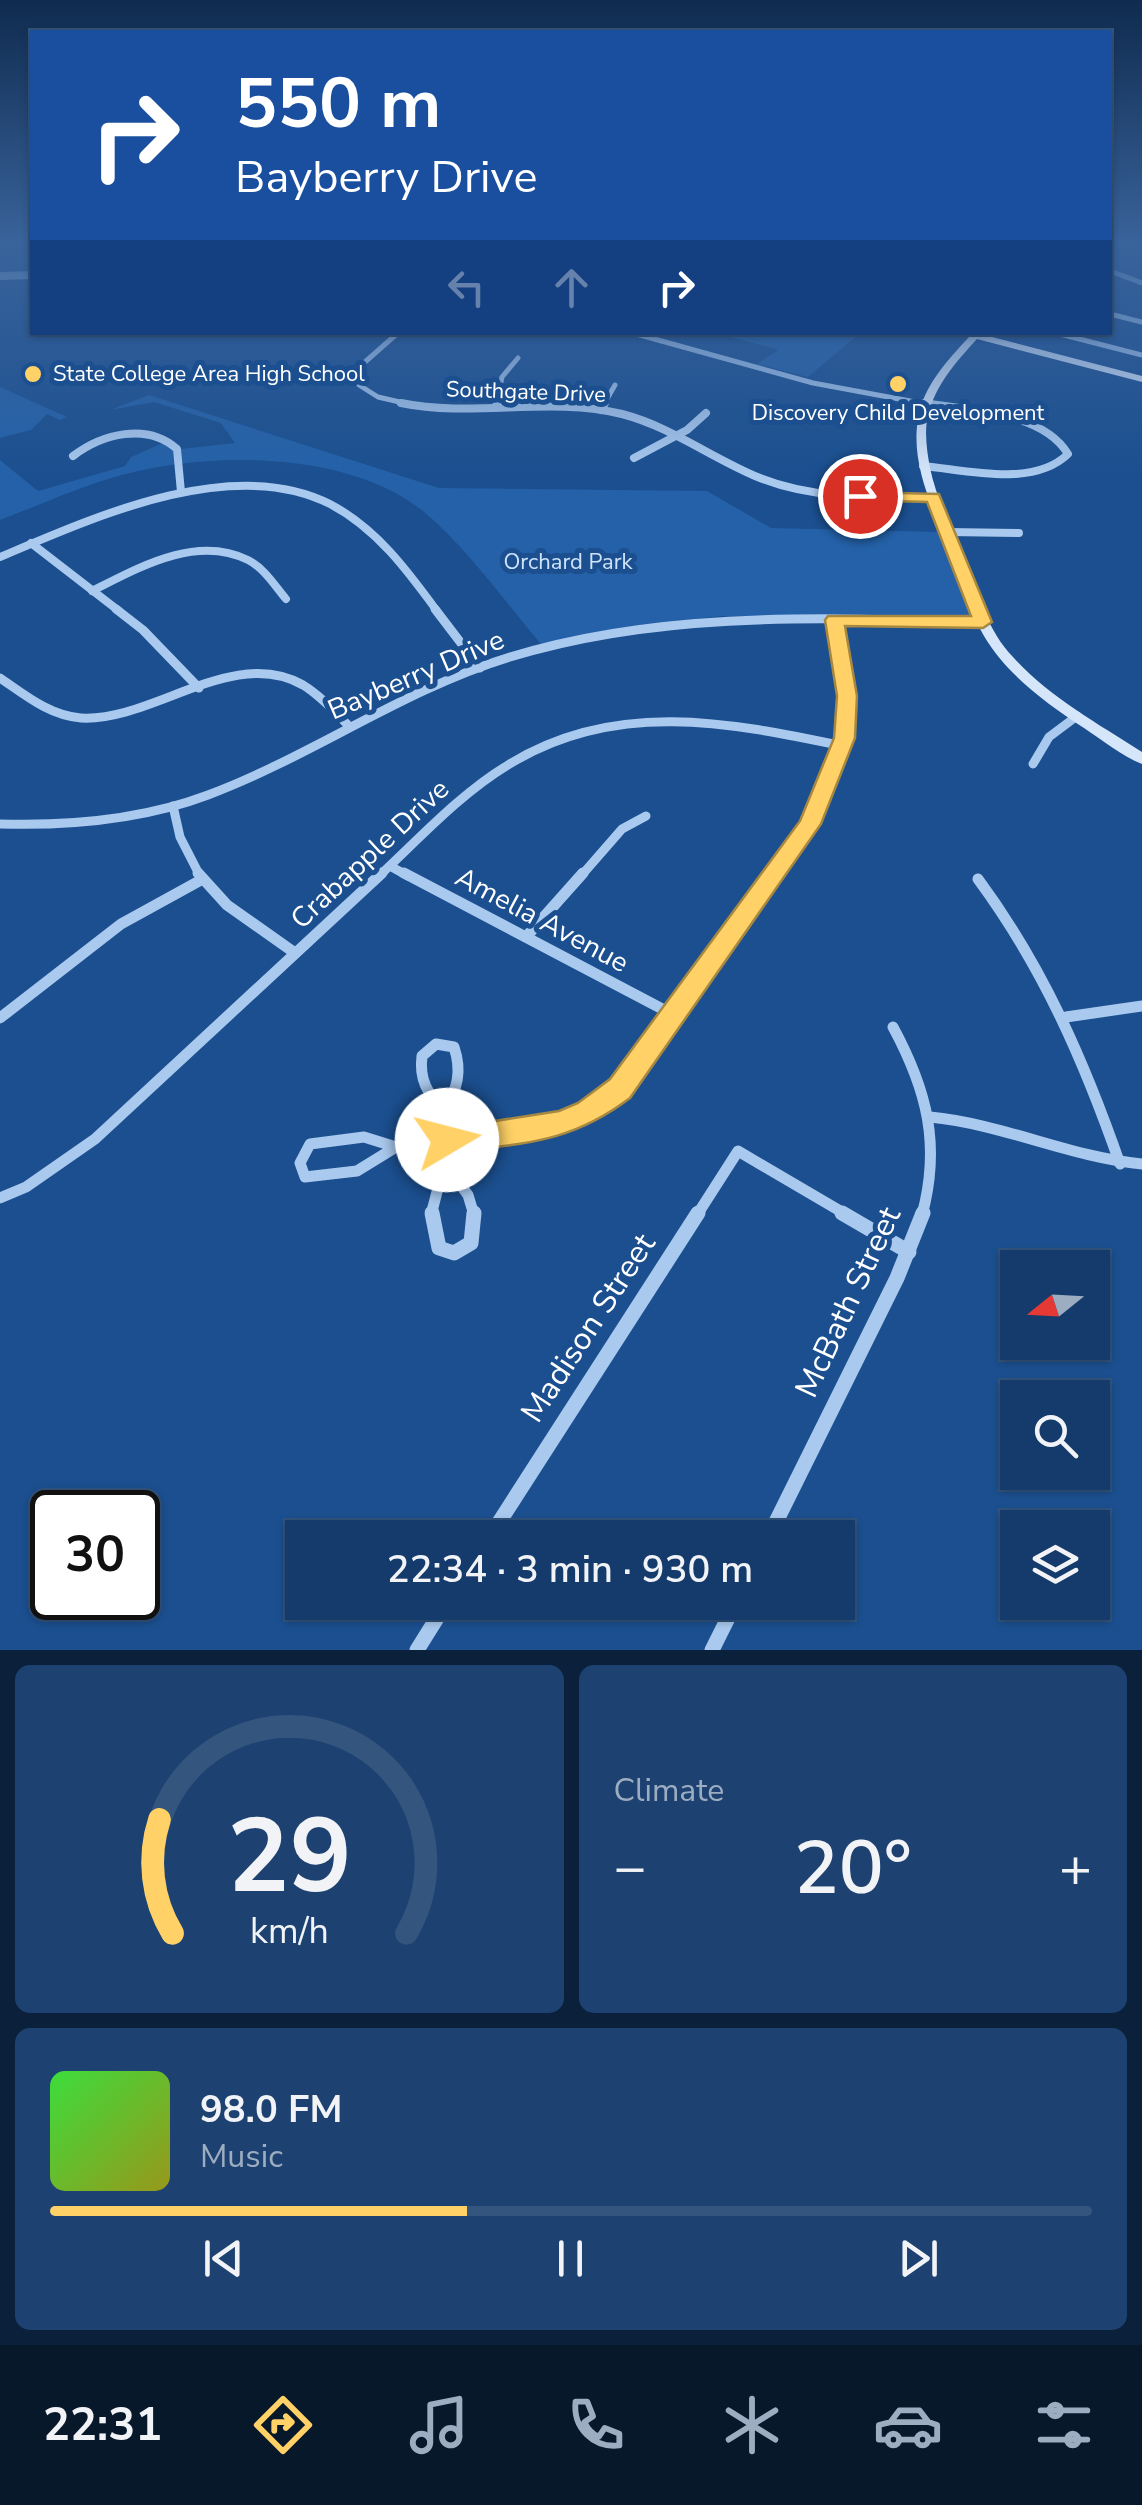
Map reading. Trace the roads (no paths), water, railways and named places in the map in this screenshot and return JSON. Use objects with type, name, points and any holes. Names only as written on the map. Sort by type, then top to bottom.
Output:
[{"type":"main road","points":[[976,335],[947,364],[925,404],[921,425],[923,466],[947,532],[994,644],[1016,668],[1142,759]]},
{"type":"main road","points":[[981,335],[1142,379]]},
{"type":"street","name":"Southgate Drive","points":[[395,335],[358,366],[356,381],[368,393],[402,405],[601,407],[650,422],[762,478],[805,491],[840,496],[934,497]]},
{"type":"street","points":[[640,335],[806,382],[1036,424],[1058,436],[1068,454],[1053,469],[1032,472],[923,466]]},
{"type":"street","points":[[1064,335],[1142,355]]},
{"type":"street","points":[[496,407],[502,377],[518,358]]},
{"type":"street","points":[[601,407],[615,384]]},
{"type":"street","points":[[634,458],[678,435],[706,413]]},
{"type":"street","points":[[72,456],[117,436],[160,436],[176,446],[181,492]]},
{"type":"street","points":[[0,557],[107,511],[181,492],[236,488],[279,492],[323,503],[373,533],[480,668]]},
{"type":"street","points":[[947,532],[1018,533]]},
{"type":"street","points":[[31,544],[143,630],[199,688]]},
{"type":"street","points":[[92,591],[154,562],[211,552],[252,562],[286,599]]},
{"type":"street","name":"Bayberry Drive","points":[[0,824],[103,821],[174,806],[235,784],[348,726],[480,668],[560,643],[652,626],[734,620],[983,622]]},
{"type":"street","points":[[396,1148],[374,1137],[348,1136],[310,1144],[300,1164],[310,1179],[351,1174],[375,1166],[396,1148],[559,1124],[588,1112],[620,1088],[810,824],[842,746],[847,696],[834,620]]},
{"type":"street","points":[[0,678],[29,703],[54,713],[85,717],[140,710],[199,688],[249,676],[289,679],[309,689],[348,726]]},
{"type":"street","points":[[1033,764],[1049,737],[1078,716]]},
{"type":"street","name":"Crabapple Drive","points":[[0,1198],[38,1179],[95,1139],[491,775],[541,746],[591,728],[660,718],[712,719],[842,746]]},
{"type":"street","points":[[174,806],[180,836],[202,880],[218,899],[295,953]]},
{"type":"street","points":[[526,937],[622,829],[646,816]]},
{"type":"street","name":"Amelia Avenue","points":[[390,866],[672,1014]]},
{"type":"street","points":[[978,879],[1033,958],[1066,1017],[1120,1164]]},
{"type":"street","points":[[0,1018],[97,939],[162,898],[202,880]]},
{"type":"street","points":[[1066,1017],[1142,1006]]},
{"type":"street","name":"McBath Street","points":[[777,1520],[909,1252],[928,1200],[932,1168],[930,1117],[910,1058],[893,1027]]},
{"type":"street","points":[[444,1110],[428,1095],[422,1080],[422,1056],[436,1044],[454,1047],[459,1070],[456,1092],[444,1110],[450,1171],[468,1191],[474,1224],[471,1243],[454,1253],[438,1248],[431,1216],[438,1188],[450,1171]]},
{"type":"street","points":[[930,1117],[988,1124],[1067,1154],[1142,1164]]},
{"type":"street","name":"Madison Street","points":[[501,1520],[738,1152],[909,1252]]},
{"type":"street","points":[[417,1650],[436,1620]]},
{"type":"street","points":[[712,1650],[727,1620]]},
{"type":"place","name":"State College Area High School","points":[[33,374]]},
{"type":"place","name":"Discovery Child Development","points":[[898,384]]},
{"type":"park label","name":"Orchard Park","points":[[568,562]]}]
